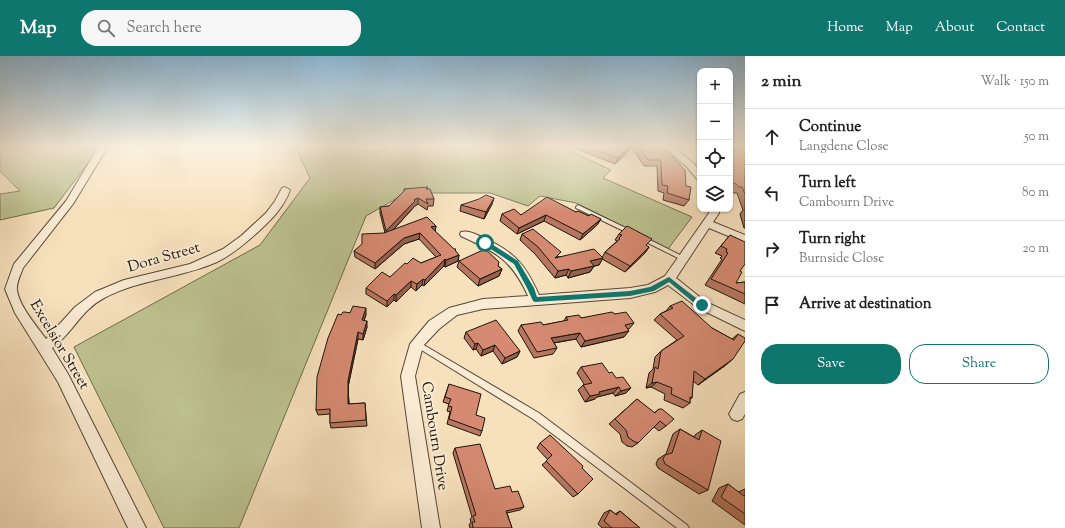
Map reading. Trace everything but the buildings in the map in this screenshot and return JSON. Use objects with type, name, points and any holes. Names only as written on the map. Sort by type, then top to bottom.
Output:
[{"type":"street","name":"Excelsior Street","points":[[91,168],[70,202],[18,267],[11,289],[19,310],[63,378],[137,528]]},
{"type":"street","points":[[692,168],[699,176]]},
{"type":"street","name":"Dora Street","points":[[44,347],[51,342],[88,303],[99,295],[120,286],[201,264],[229,250],[266,220],[283,198],[286,190]]},
{"type":"street","name":"Cambourn Drive","points":[[431,528],[408,376],[418,344],[434,325],[453,311],[483,304],[630,293],[651,289],[669,279],[708,224],[714,212]]},
{"type":"street","points":[[708,224],[745,239]]},
{"type":"street","points":[[465,234],[485,243],[516,263],[535,299]]},
{"type":"street","points":[[669,279],[702,305],[745,326]]},
{"type":"street","points":[[737,414],[745,399]]},
{"type":"lane","points":[[578,207],[634,234]]},
{"type":"lane","points":[[641,238],[684,259]]},
{"type":"lane","points":[[418,344],[536,416],[684,528]]},
{"type":"green space","points":[[0,168],[84,168],[54,208],[0,220],[0,194],[20,191],[0,171]]},
{"type":"green space","points":[[305,168],[607,168],[611,170],[603,178],[692,217],[668,249],[576,203],[540,196],[528,206],[490,193],[406,193],[366,216],[239,528],[164,528],[74,347],[260,245],[310,178]]},
{"type":"route","points":[[485,243],[516,263],[535,299],[630,293],[651,289],[669,279],[702,305]]}]
